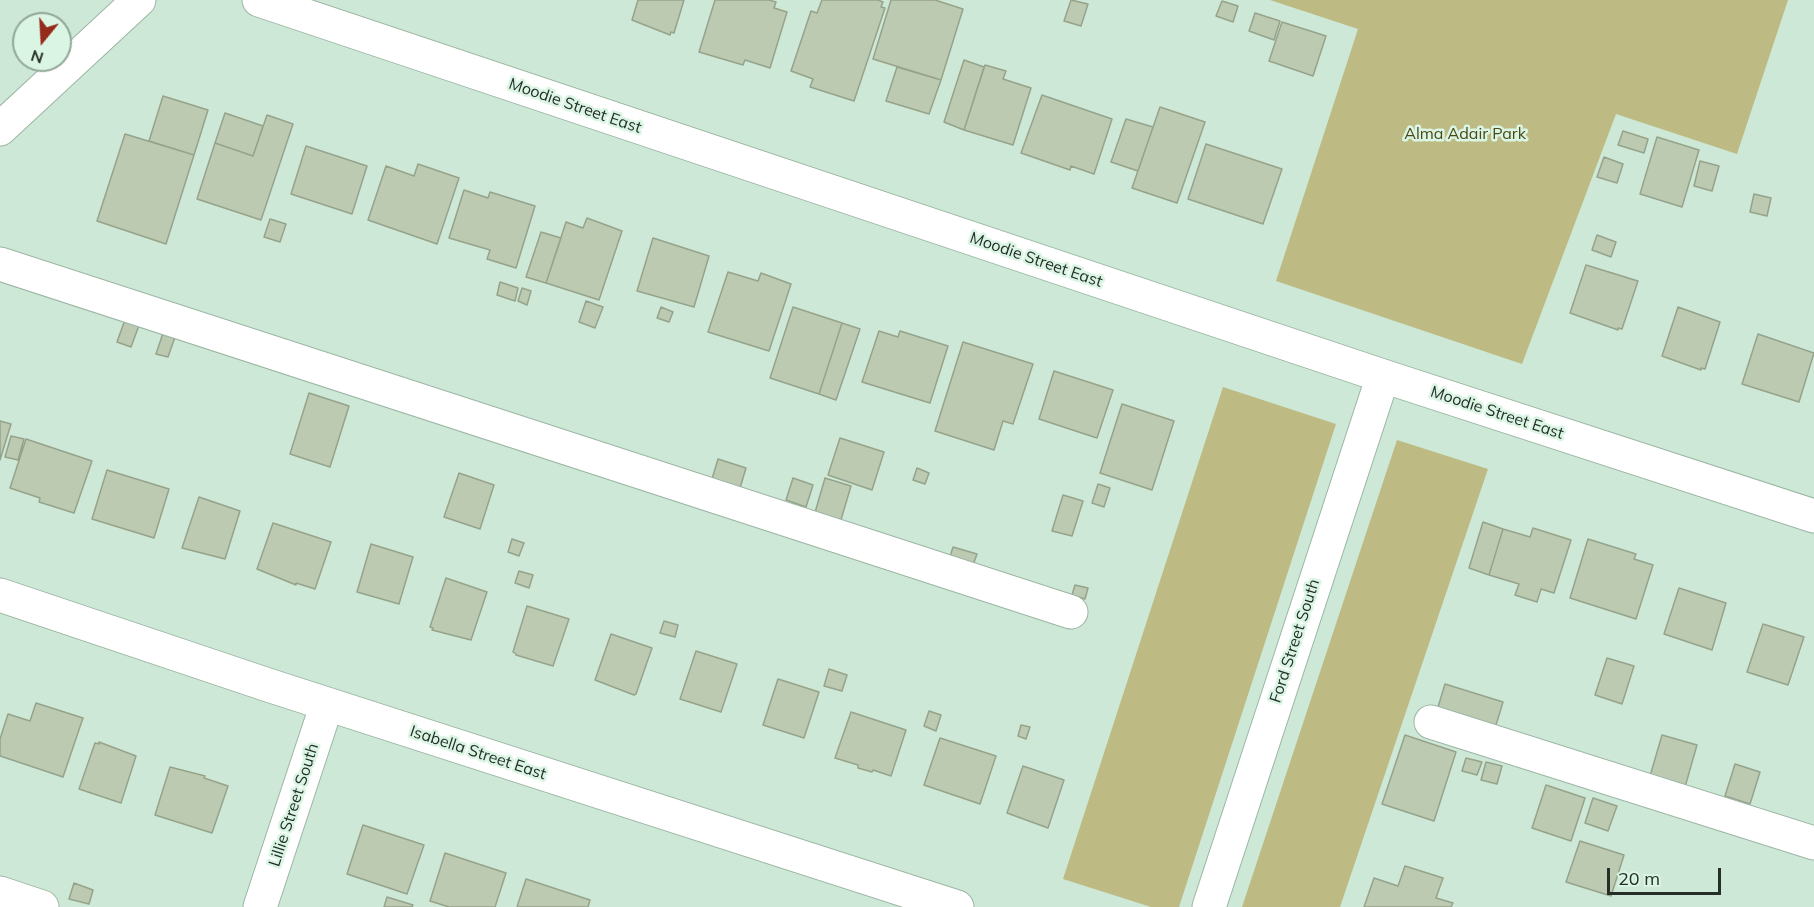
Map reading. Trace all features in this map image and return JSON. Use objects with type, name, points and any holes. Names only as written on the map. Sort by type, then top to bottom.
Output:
[{"type":"street","points":[[0,129],[139,0]]},
{"type":"street","name":"Moodie Street East","points":[[259,0],[1383,376],[1814,516]]},
{"type":"street","points":[[0,264],[1071,612]]},
{"type":"street","name":"Ford Street South","points":[[1209,907],[1383,376]]},
{"type":"street","name":"Isabella Street East","points":[[0,595],[327,704],[957,907]]},
{"type":"street","name":"Lillie Street South","points":[[260,907],[327,704]]},
{"type":"street","points":[[1431,722],[1814,843]]},
{"type":"street","points":[[0,893],[42,907]]},
{"type":"green space","name":"Alma Adair Park","points":[[1270,0],[1788,0],[1737,154],[1616,114],[1522,364],[1276,281],[1358,29]]},
{"type":"green space","points":[[1223,387],[1336,424],[1179,907],[1151,907],[1063,879]]},
{"type":"green space","points":[[1397,440],[1488,469],[1340,907],[1242,907]]},
{"type":"building","points":[[638,0],[684,0],[674,33],[671,32],[670,35],[632,20]]},
{"type":"building","points":[[715,0],[769,0],[776,2],[774,8],[787,12],[770,68],[745,60],[743,65],[699,52]]},
{"type":"building","points":[[822,0],[878,0],[883,2],[881,7],[885,8],[854,101],[810,87],[813,79],[791,71],[811,11],[817,13]]},
{"type":"building","points":[[891,0],[935,0],[963,9],[941,80],[873,59]]},
{"type":"building","points":[[1071,0],[1088,4],[1081,26],[1064,21]]},
{"type":"building","points":[[1222,1],[1238,6],[1233,22],[1216,16]]},
{"type":"building","points":[[1255,13],[1280,21],[1274,40],[1249,31]]},
{"type":"building","points":[[1282,22],[1326,36],[1313,76],[1269,61]]},
{"type":"building","points":[[964,60],[984,67],[964,130],[944,122]]},
{"type":"building","points":[[985,65],[1006,71],[1003,79],[1031,88],[1013,145],[964,130]]},
{"type":"building","points":[[897,67],[941,80],[929,114],[886,101]]},
{"type":"building","points":[[1042,95],[1112,119],[1094,174],[1071,166],[1070,170],[1021,153]]},
{"type":"building","points":[[163,96],[208,110],[194,155],[149,141]]},
{"type":"building","points":[[1160,107],[1205,122],[1177,203],[1132,188]]},
{"type":"building","points":[[225,113],[263,126],[253,156],[215,143]]},
{"type":"building","points":[[267,115],[293,124],[261,220],[197,199],[215,143],[253,156]]},
{"type":"building","points":[[1126,119],[1153,127],[1138,171],[1111,162]]},
{"type":"building","points":[[1623,131],[1648,139],[1644,153],[1618,145]]},
{"type":"building","points":[[125,134],[194,155],[166,244],[97,221]]},
{"type":"building","points":[[1657,137],[1699,150],[1682,207],[1640,194]]},
{"type":"building","points":[[1206,144],[1282,169],[1263,224],[1188,199]]},
{"type":"building","points":[[306,146],[367,166],[352,214],[291,194]]},
{"type":"building","points":[[1604,157],[1623,164],[1617,183],[1597,177]]},
{"type":"building","points":[[1700,161],[1719,166],[1712,191],[1694,186]]},
{"type":"building","points":[[418,164],[459,178],[437,244],[368,220],[386,166],[414,176]]},
{"type":"building","points":[[464,190],[488,198],[490,192],[535,206],[516,268],[487,259],[490,250],[449,238]]},
{"type":"building","points":[[1754,194],[1771,198],[1767,216],[1750,212]]},
{"type":"building","points":[[587,218],[622,231],[599,300],[546,283],[566,222],[583,228]]},
{"type":"building","points":[[270,219],[286,224],[280,242],[264,237]]},
{"type":"building","points":[[541,232],[561,238],[546,283],[526,277]]},
{"type":"building","points":[[1597,235],[1616,242],[1611,257],[1592,250]]},
{"type":"building","points":[[653,238],[709,256],[694,307],[637,291]]},
{"type":"building","points":[[1586,265],[1638,281],[1622,329],[1618,328],[1618,330],[1570,313]]},
{"type":"building","points":[[728,272],[758,281],[761,273],[791,284],[769,351],[708,332]]},
{"type":"building","points":[[500,282],[518,288],[515,301],[497,295]]},
{"type":"building","points":[[522,288],[531,291],[527,305],[518,301]]},
{"type":"building","points":[[586,301],[603,307],[595,328],[579,322]]},
{"type":"building","points":[[661,307],[673,312],[669,322],[657,318]]},
{"type":"building","points":[[793,307],[842,323],[819,394],[770,378]]},
{"type":"building","points":[[1678,307],[1720,322],[1705,369],[1701,368],[1701,370],[1662,356]]},
{"type":"building","points":[[127,314],[141,320],[131,347],[117,342]]},
{"type":"building","points":[[842,323],[860,329],[836,400],[819,394]]},
{"type":"building","points":[[879,331],[898,337],[900,331],[948,346],[930,403],[862,382]]},
{"type":"building","points":[[163,333],[175,337],[168,357],[156,354]]},
{"type":"building","points":[[1758,334],[1814,353],[1799,402],[1742,384]]},
{"type":"building","points":[[963,342],[1033,364],[1013,424],[1003,421],[994,450],[935,431]]},
{"type":"building","points":[[1054,371],[1113,390],[1097,438],[1039,419]]},
{"type":"building","points":[[309,393],[349,406],[330,467],[290,454]]},
{"type":"building","points":[[1122,404],[1174,421],[1152,490],[1100,473]]},
{"type":"building","points":[[0,421],[11,424],[0,460]]},
{"type":"building","points":[[11,436],[24,439],[18,460],[5,457]]},
{"type":"building","points":[[840,438],[884,452],[872,490],[828,475]]},
{"type":"building","points":[[26,439],[92,461],[74,513],[39,502],[40,498],[10,488]]},
{"type":"building","points":[[718,459],[746,468],[740,488],[712,479]]},
{"type":"building","points":[[917,468],[929,473],[925,484],[913,480]]},
{"type":"building","points":[[107,470],[169,489],[154,538],[92,519]]},
{"type":"building","points":[[459,473],[494,485],[480,529],[444,517]]},
{"type":"building","points":[[793,478],[813,485],[806,507],[786,500]]},
{"type":"building","points":[[825,478],[851,486],[840,523],[814,516]]},
{"type":"building","points":[[1098,484],[1110,488],[1104,507],[1092,503]]},
{"type":"building","points":[[1063,495],[1083,501],[1072,536],[1052,531]]},
{"type":"building","points":[[199,497],[240,511],[225,559],[182,548]]},
{"type":"building","points":[[1483,522],[1503,529],[1489,575],[1469,568]]},
{"type":"building","points":[[273,523],[331,542],[315,589],[296,583],[296,585],[257,569]]},
{"type":"building","points":[[1533,528],[1571,540],[1554,593],[1541,589],[1537,602],[1515,595],[1519,584],[1489,575],[1503,529],[1530,537]]},
{"type":"building","points":[[512,539],[524,543],[519,556],[508,552]]},
{"type":"building","points":[[1588,539],[1636,554],[1634,559],[1653,565],[1636,619],[1570,598]]},
{"type":"building","points":[[371,544],[413,557],[399,604],[357,592]]},
{"type":"building","points":[[953,547],[977,554],[972,568],[949,560]]},
{"type":"building","points":[[519,571],[533,575],[529,588],[515,583]]},
{"type":"building","points":[[446,578],[487,592],[471,640],[432,630],[433,628],[430,627]]},
{"type":"building","points":[[1075,585],[1088,588],[1085,599],[1072,595]]},
{"type":"building","points":[[1679,588],[1726,603],[1712,650],[1664,634]]},
{"type":"building","points":[[527,606],[569,619],[553,666],[516,655],[513,652]]},
{"type":"building","points":[[664,621],[678,625],[675,637],[660,633]]},
{"type":"building","points":[[1763,624],[1804,637],[1788,685],[1747,672]]},
{"type":"building","points":[[611,634],[652,648],[634,695],[595,680]]},
{"type":"building","points":[[696,651],[737,664],[721,712],[680,699]]},
{"type":"building","points":[[1607,658],[1634,666],[1622,704],[1595,695]]},
{"type":"building","points":[[829,669],[847,675],[842,691],[824,686]]},
{"type":"building","points":[[778,679],[819,692],[804,738],[763,725]]},
{"type":"building","points":[[1445,684],[1503,702],[1493,735],[1435,717]]},
{"type":"building","points":[[36,703],[83,718],[63,777],[0,756],[0,739],[8,714],[30,721]]},
{"type":"building","points":[[929,711],[941,715],[936,731],[924,726]]},
{"type":"building","points":[[851,712],[906,730],[891,776],[858,768],[858,765],[835,758]]},
{"type":"building","points":[[1021,725],[1030,727],[1026,739],[1018,736]]},
{"type":"building","points":[[1405,735],[1456,752],[1434,821],[1382,804]]},
{"type":"building","points":[[1662,735],[1697,745],[1683,794],[1648,783]]},
{"type":"building","points":[[940,738],[996,756],[980,804],[924,785]]},
{"type":"building","points":[[99,742],[136,756],[121,803],[79,789],[95,743],[99,744]]},
{"type":"building","points":[[1466,758],[1482,762],[1477,775],[1462,771]]},
{"type":"building","points":[[1486,762],[1502,766],[1497,784],[1481,780]]},
{"type":"building","points":[[1735,764],[1760,772],[1750,804],[1725,796]]},
{"type":"building","points":[[1023,766],[1064,780],[1048,828],[1007,813]]},
{"type":"building","points":[[170,767],[205,776],[204,778],[228,786],[212,833],[155,815]]},
{"type":"building","points":[[1546,785],[1585,798],[1571,841],[1532,828]]},
{"type":"building","points":[[1593,798],[1617,806],[1608,831],[1585,823]]},
{"type":"building","points":[[363,825],[424,845],[407,894],[347,874]]},
{"type":"building","points":[[1580,841],[1624,855],[1611,896],[1566,882]]},
{"type":"building","points":[[445,853],[506,873],[495,907],[449,907],[430,901]]},
{"type":"building","points":[[1405,866],[1443,878],[1436,898],[1453,903],[1451,907],[1364,907],[1374,878],[1398,886]]},
{"type":"building","points":[[526,879],[590,900],[588,907],[517,907]]},
{"type":"building","points":[[74,883],[93,890],[89,904],[69,899]]},
{"type":"building","points":[[387,897],[413,905],[412,907],[384,907]]}]
